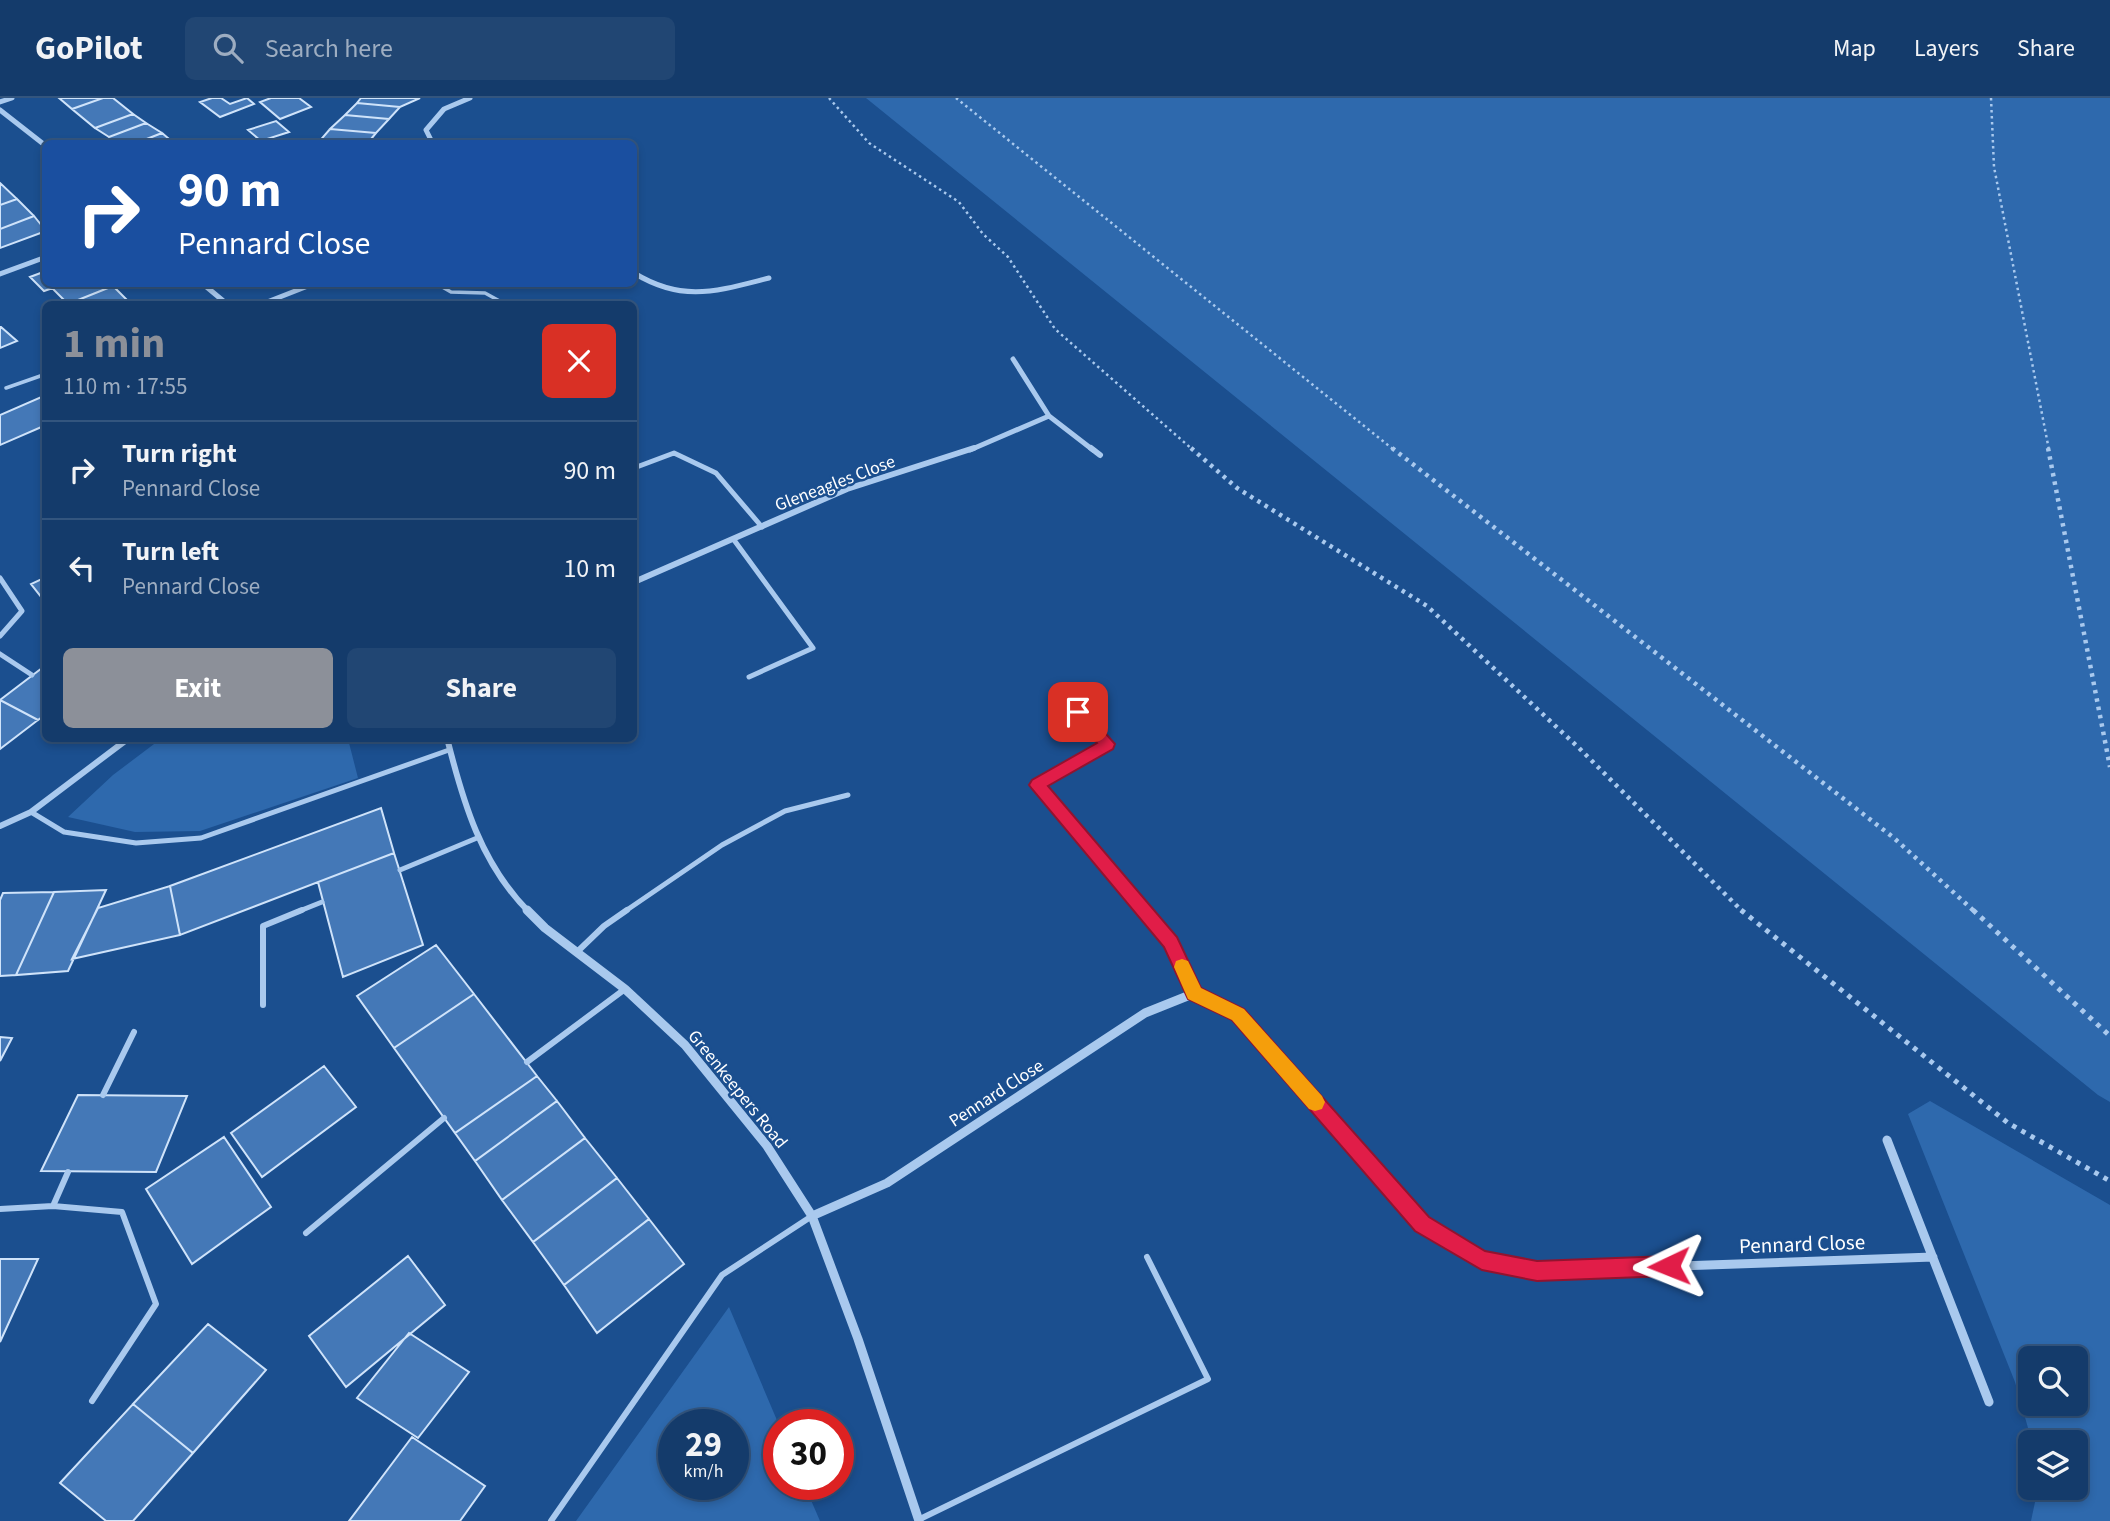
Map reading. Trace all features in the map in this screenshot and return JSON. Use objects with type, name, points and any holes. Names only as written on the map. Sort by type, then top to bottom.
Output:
[{"type":"street","points":[[0,102],[12,98]]},
{"type":"street","points":[[431,140],[426,130],[444,109],[470,98]]},
{"type":"street","points":[[0,110],[42,143]]},
{"type":"street","points":[[0,274],[42,258]]},
{"type":"street","points":[[637,275],[648,283],[683,294],[709,292],[769,278]]},
{"type":"street","points":[[206,287],[222,301]]},
{"type":"street","points":[[270,301],[305,287]]},
{"type":"street","points":[[1013,359],[1049,416],[1100,455]]},
{"type":"street","name":"Gleneagles Close","points":[[637,581],[847,489],[969,450],[1049,416]]},
{"type":"street","points":[[0,826],[31,812],[125,742]]},
{"type":"street","name":"Greenkeepers Road","points":[[448,742],[462,799],[477,838],[517,900],[545,928],[625,989],[685,1045],[767,1146],[812,1216],[858,1339],[918,1520]]},
{"type":"street","name":"Pennard Close","points":[[812,1216],[887,1183],[1145,1013],[1195,993],[1238,1014],[1422,1224],[1482,1260],[1537,1271],[1933,1257]]},
{"type":"street","points":[[1887,1140],[1989,1402]]},
{"type":"lane","points":[[442,287],[451,292],[485,293],[500,301]]},
{"type":"lane","points":[[6,388],[42,375]]},
{"type":"lane","points":[[637,467],[674,453],[716,473],[762,527]]},
{"type":"lane","points":[[734,540],[813,648],[749,677]]},
{"type":"lane","points":[[0,578],[22,611],[0,636]]},
{"type":"lane","points":[[0,653],[32,675]]},
{"type":"lane","points":[[1078,712],[1108,744],[1037,785],[1171,942],[1195,993]]},
{"type":"lane","points":[[31,812],[64,832],[136,842],[201,838],[449,750]]},
{"type":"lane","points":[[577,952],[604,926],[722,845],[785,811],[848,795]]},
{"type":"lane","points":[[400,870],[477,838]]},
{"type":"lane","points":[[263,1005],[263,926],[322,902]]},
{"type":"lane","points":[[527,1062],[625,989]]},
{"type":"lane","points":[[103,1095],[134,1032]]},
{"type":"lane","points":[[306,1233],[444,1118]]},
{"type":"lane","points":[[53,1206],[68,1172]]},
{"type":"lane","points":[[0,1209],[53,1206],[122,1212],[156,1304],[92,1401]]},
{"type":"lane","points":[[551,1521],[722,1275],[812,1216]]},
{"type":"lane","points":[[918,1520],[1208,1380],[1147,1257]]},
{"type":"path","points":[[829,98],[869,143],[960,202],[983,234],[1008,257],[1055,329],[1237,488],[1427,606],[1579,748],[1754,922],[2008,1123],[2110,1181]]},
{"type":"path","points":[[956,98],[1409,462],[1894,838],[2110,1036]]},
{"type":"path","points":[[1991,98],[1994,167],[2110,767]]},
{"type":"shaded area","points":[[866,98],[2110,98],[2110,1102],[2098,1095]]},
{"type":"shaded area","points":[[157,742],[349,742],[358,778],[200,831],[135,832],[68,817],[113,775]]},
{"type":"shaded area","points":[[1930,1101],[2110,1205],[2110,1521],[2031,1521],[2035,1500],[2088,1500],[2088,1430],[2029,1430],[2025,1416],[2088,1416],[2088,1346],[2018,1346],[2018,1393],[1908,1114]]},
{"type":"shaded area","points":[[729,1307],[772,1409],[763,1409],[763,1500],[811,1500],[820,1521],[576,1521]]},
{"type":"building","points":[[59,98],[103,98],[72,109]]},
{"type":"building","points":[[103,98],[113,98],[133,114],[95,128],[72,109]]},
{"type":"building","points":[[221,98],[230,104],[247,98],[254,104],[220,117],[200,102]]},
{"type":"building","points":[[271,98],[299,98],[311,107],[280,119],[260,102]]},
{"type":"building","points":[[361,98],[420,98],[400,107],[357,103]]},
{"type":"building","points":[[357,103],[400,107],[389,119],[345,115]]},
{"type":"building","points":[[133,114],[146,123],[109,137],[95,128]]},
{"type":"building","points":[[345,115],[389,119],[376,133],[330,129]]},
{"type":"building","points":[[276,121],[289,132],[260,140],[248,130]]},
{"type":"building","points":[[146,123],[162,133],[144,140],[113,140],[109,137]]},
{"type":"building","points":[[330,129],[376,133],[370,140],[320,140]]},
{"type":"building","points":[[162,133],[170,140],[144,140]]},
{"type":"building","points":[[0,183],[17,199],[0,205]]},
{"type":"building","points":[[17,199],[34,216],[0,229],[0,205]]},
{"type":"building","points":[[34,216],[42,226],[42,232],[0,248],[0,229]]},
{"type":"building","points":[[42,272],[42,287],[55,287],[44,291],[30,277]]},
{"type":"building","points":[[110,287],[76,301],[65,301],[52,288]]},
{"type":"building","points":[[114,287],[128,301],[76,301]]},
{"type":"building","points":[[1,327],[17,341],[0,348]]},
{"type":"building","points":[[42,397],[42,427],[0,445],[0,415]]},
{"type":"building","points":[[42,579],[42,598],[31,584]]},
{"type":"building","points":[[42,668],[42,717],[38,720],[0,700]]},
{"type":"building","points":[[0,700],[38,720],[0,749]]},
{"type":"building","points":[[381,808],[394,853],[180,935],[170,886]]},
{"type":"building","points":[[394,853],[423,945],[343,977],[318,882]]},
{"type":"building","points":[[170,886],[180,935],[72,959],[98,908]]},
{"type":"building","points":[[106,890],[68,971],[16,975],[54,892]]},
{"type":"building","points":[[54,892],[16,975],[0,976],[0,900],[3,893]]},
{"type":"building","points":[[436,945],[474,994],[394,1048],[357,996]]},
{"type":"building","points":[[474,994],[537,1076],[455,1133],[394,1048]]},
{"type":"building","points":[[0,1037],[12,1038],[0,1061]]},
{"type":"building","points":[[324,1066],[356,1107],[262,1177],[231,1133]]},
{"type":"building","points":[[537,1076],[557,1101],[475,1161],[455,1133]]},
{"type":"building","points":[[78,1095],[187,1096],[156,1172],[41,1171]]},
{"type":"building","points":[[557,1101],[585,1138],[502,1200],[475,1161]]},
{"type":"building","points":[[224,1137],[271,1207],[192,1264],[146,1189]]},
{"type":"building","points":[[585,1138],[617,1178],[533,1242],[502,1200]]},
{"type":"building","points":[[617,1178],[649,1219],[564,1285],[533,1242]]},
{"type":"building","points":[[649,1219],[684,1264],[597,1333],[564,1285]]},
{"type":"building","points":[[408,1256],[445,1305],[346,1387],[309,1336]]},
{"type":"building","points":[[0,1259],[38,1259],[0,1342]]},
{"type":"building","points":[[208,1324],[266,1370],[193,1453],[133,1404]]},
{"type":"building","points":[[409,1333],[469,1372],[418,1438],[357,1398]]},
{"type":"building","points":[[133,1404],[193,1453],[133,1521],[106,1521],[60,1483]]},
{"type":"building","points":[[412,1437],[485,1486],[460,1521],[349,1521]]},
{"type":"slow traffic","points":[[1182,967],[1195,993],[1238,1014],[1315,1102]]},
{"type":"route","points":[[1078,712],[1108,744],[1037,785],[1171,942],[1195,993],[1238,1014],[1422,1224],[1482,1260],[1537,1271],[1669,1266]]}]
